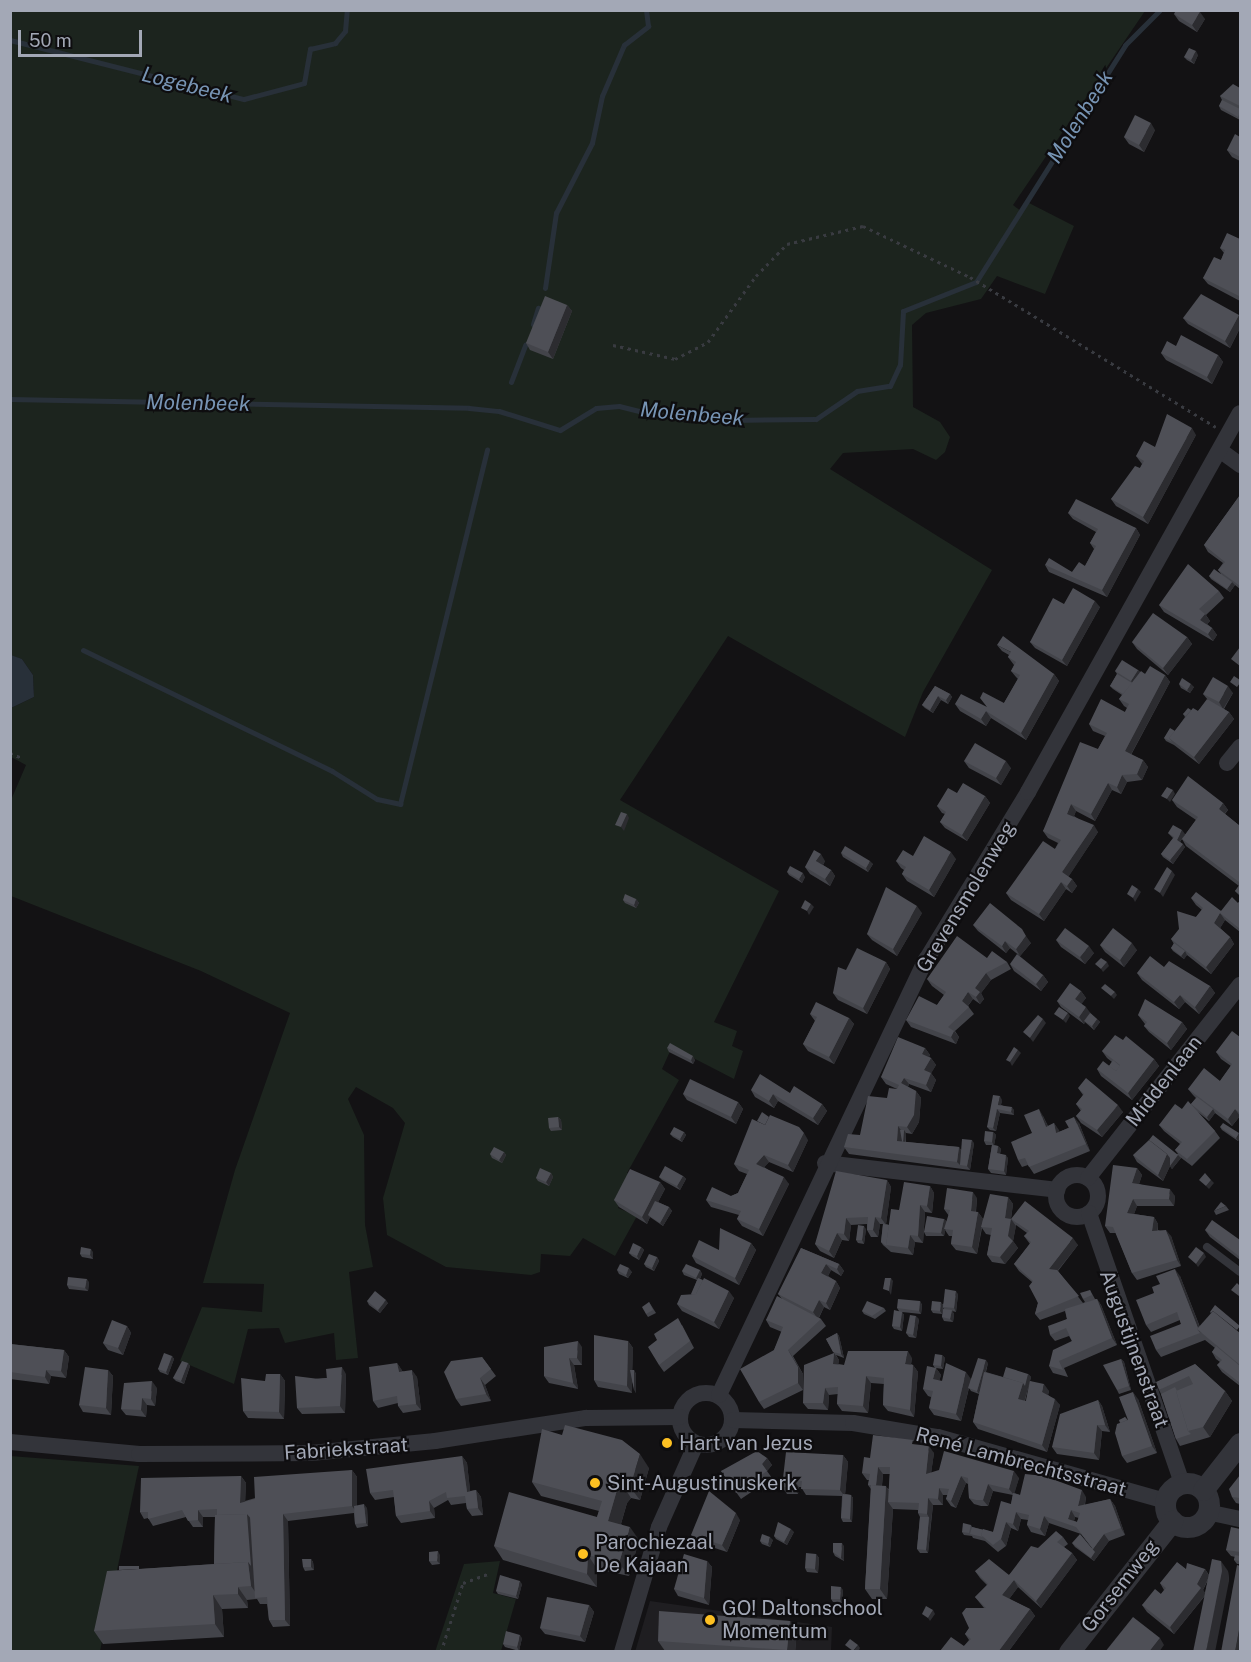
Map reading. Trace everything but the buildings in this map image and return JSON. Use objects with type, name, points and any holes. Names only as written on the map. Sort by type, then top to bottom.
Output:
[{"type":"street","name":"Grevensmolenweg","points":[[719,1395],[825,1162],[926,960],[1221,451],[1240,413]]},
{"type":"street","points":[[1221,451],[1240,465]]},
{"type":"street","points":[[1227,763],[1240,747]]},
{"type":"street","name":"Middenlaan","points":[[1088,1178],[1240,985]]},
{"type":"street","points":[[825,1162],[1056,1191]]},
{"type":"street","points":[[1070,1176],[1088,1178],[1098,1195],[1089,1213],[1064,1213],[1056,1191],[1070,1176]]},
{"type":"street","name":"Augustijnenstraat","points":[[1089,1213],[1182,1483]]},
{"type":"street","points":[[697,1394],[719,1395],[733,1420],[720,1441],[696,1443],[683,1433],[680,1417],[697,1394]]},
{"type":"street","name":"Fabriekstraat","points":[[10,1442],[148,1454],[300,1454],[435,1441],[586,1418],[680,1417]]},
{"type":"street","name":"René Lambrechtsstraat","points":[[733,1420],[853,1423],[938,1437],[1169,1511]]},
{"type":"street","points":[[622,1652],[659,1527],[696,1443]]},
{"type":"street","points":[[1207,1512],[1203,1490],[1240,1443]]},
{"type":"street","points":[[1182,1483],[1203,1490]]},
{"type":"street","name":"Gorsemweg","points":[[1069,1652],[1169,1511],[1182,1483]]},
{"type":"street","points":[[1169,1511],[1195,1525],[1207,1512]]},
{"type":"street","points":[[1207,1512],[1240,1519]]},
{"type":"lane","points":[[1207,1247],[1240,1272]]},
{"type":"path","points":[[613,345],[675,359],[708,342],[756,276],[788,244],[863,226],[970,277],[1229,435]]},
{"type":"path","points":[[10,753],[20,757]]},
{"type":"path","points":[[441,1652],[463,1583],[488,1574]]},
{"type":"shaded area","points":[[10,11],[1145,11],[1013,205],[1022,212],[1029,203],[1074,226],[1045,294],[997,276],[981,299],[926,313],[912,325],[913,407],[940,422],[950,437],[945,452],[936,460],[913,449],[843,453],[830,469],[992,570],[923,692],[905,737],[728,636],[620,800],[779,891],[714,1022],[737,1031],[732,1046],[743,1051],[734,1079],[672,1047],[662,1069],[679,1080],[627,1173],[633,1175],[618,1208],[637,1216],[615,1256],[583,1238],[570,1256],[541,1254],[540,1272],[531,1275],[446,1267],[387,1235],[383,1198],[405,1123],[393,1108],[356,1087],[348,1099],[364,1135],[365,1225],[373,1267],[349,1272],[358,1358],[336,1360],[334,1333],[285,1343],[279,1328],[248,1329],[234,1384],[180,1361],[202,1307],[262,1312],[264,1284],[203,1283],[235,1170],[290,1013],[201,971],[11,896],[11,800],[26,765],[11,757],[11,708],[34,697],[33,675],[22,659],[10,655]]},
{"type":"shaded area","points":[[11,655],[22,659],[33,675],[34,697],[11,708]]},
{"type":"shaded area","points":[[10,1456],[139,1466],[100,1651],[11,1651]]},
{"type":"shaded area","points":[[500,1561],[493,1593],[516,1599],[501,1651],[435,1652],[464,1564]]},
{"type":"shaded area","name":"GO! Daltonschool Momentum","points":[[650,1601],[832,1627],[831,1651],[635,1652]]},
{"type":"waterway","name":"Logebeek","points":[[10,40],[244,99],[304,83],[310,49],[335,43],[345,31],[347,10]]},
{"type":"waterway","name":"Logebeek","points":[[545,288],[556,213],[592,143],[602,96],[624,45],[648,26],[646,10]]},
{"type":"waterway","name":"Molenbeek","points":[[10,399],[469,408],[499,411],[560,430],[596,408],[619,406],[650,414],[730,420],[816,419],[857,391],[890,386],[900,365],[903,311],[976,282],[1125,45],[1160,10]]},
{"type":"waterway","name":"Logebeek","points":[[533,324],[538,308]]},
{"type":"waterway","name":"Logebeek","points":[[511,382],[525,345]]},
{"type":"waterway","points":[[83,650],[332,771],[377,799],[400,804],[487,450]]},
{"type":"place","name":"Hart van Jezus","points":[[667,1443]]},
{"type":"place","name":"Sint-Augustinuskerk","points":[[595,1483]]},
{"type":"place","name":"Parochiezaal De Kajaan","points":[[583,1554]]},
{"type":"place","name":"GO! Daltonschool Momentum","points":[[710,1620]]}]
